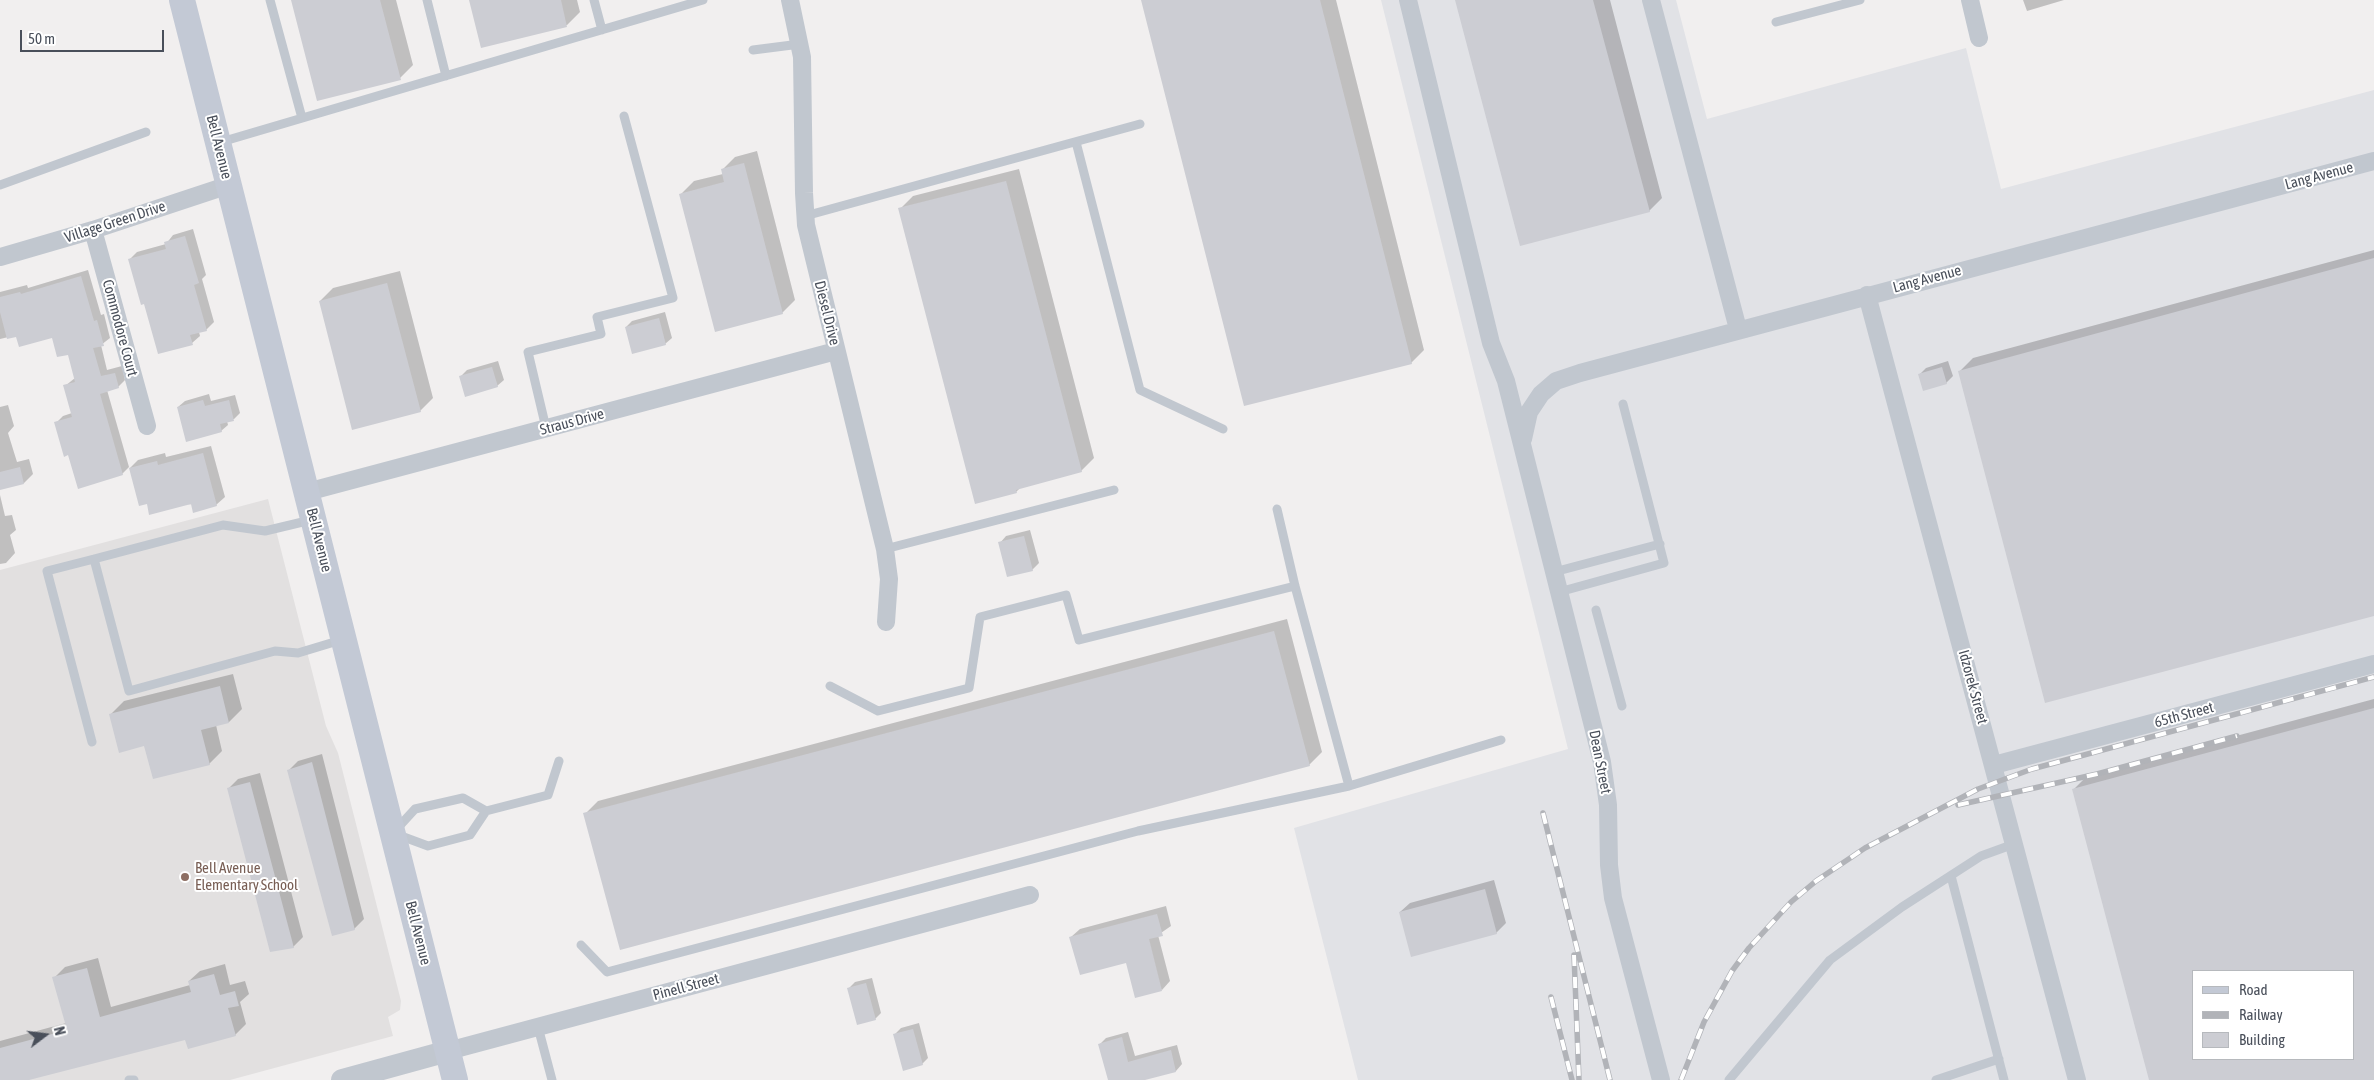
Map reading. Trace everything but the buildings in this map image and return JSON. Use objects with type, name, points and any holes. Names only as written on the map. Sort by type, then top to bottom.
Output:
[{"type":"main road","name":"Bell Avenue","points":[[182,0],[455,1080]]},
{"type":"street","name":"Diesel Drive","points":[[790,0],[800,44],[804,90],[805,216],[812,255],[885,549],[889,578],[886,622]]},
{"type":"street","name":"Dean Street","points":[[1408,0],[1491,343],[1506,381],[1602,762],[1608,805],[1609,865],[1614,898],[1661,1080]]},
{"type":"street","points":[[1651,0],[1738,329]]},
{"type":"street","points":[[1970,0],[1979,38]]},
{"type":"street","name":"Lang Avenue","points":[[1523,447],[1524,429],[1529,412],[1541,394],[1556,381],[1738,329],[2374,161]]},
{"type":"street","name":"Village Green Drive","points":[[0,257],[93,230],[228,185]]},
{"type":"street","name":"Commodore Court","points":[[93,230],[147,426]]},
{"type":"street","name":"Idzorek Street","points":[[1867,295],[2077,1080]]},
{"type":"street","name":"Straus Drive","points":[[307,492],[836,351]]},
{"type":"street","name":"65th Street","points":[[1994,766],[2374,664]]},
{"type":"street","name":"Pinell Street","points":[[342,1080],[1030,895]]},
{"type":"lane","points":[[270,0],[302,118]]},
{"type":"lane","points":[[427,0],[446,76]]},
{"type":"lane","points":[[594,0],[602,30]]},
{"type":"lane","points":[[218,143],[703,0]]},
{"type":"lane","points":[[1776,22],[1860,0]]},
{"type":"lane","points":[[753,50],[800,44]]},
{"type":"lane","points":[[546,428],[528,352],[601,334],[597,317],[672,298],[624,116]]},
{"type":"lane","points":[[805,216],[1140,124]]},
{"type":"lane","points":[[0,184],[146,132]]},
{"type":"lane","points":[[1076,142],[1140,390],[1223,429]]},
{"type":"lane","points":[[1559,592],[1664,563],[1623,404]]},
{"type":"lane","points":[[885,549],[1114,490]]},
{"type":"lane","points":[[1277,509],[1295,586],[1349,786]]},
{"type":"lane","points":[[92,742],[47,571],[223,525],[265,531],[314,519]]},
{"type":"lane","points":[[1554,572],[1660,544]]},
{"type":"lane","points":[[94,559],[129,692],[275,651],[298,653],[344,639]]},
{"type":"lane","points":[[830,686],[878,712],[969,688],[980,617],[1066,595],[1079,640],[1295,586]]},
{"type":"lane","points":[[1596,610],[1622,706]]},
{"type":"lane","points":[[581,945],[607,972],[1138,831],[1349,786],[1502,740]]},
{"type":"lane","points":[[486,811],[463,798],[415,809],[393,833],[428,846],[470,835],[486,811],[548,795],[559,761]]},
{"type":"lane","points":[[1730,1080],[1830,960],[1902,907],[1981,856],[2014,844]]},
{"type":"lane","points":[[1951,876],[2004,1080]]},
{"type":"lane","points":[[538,1027],[552,1080]]},
{"type":"lane","points":[[1936,1080],[1999,1059]]},
{"type":"lane","points":[[129,1080],[134,1080]]},
{"type":"shaded area","points":[[1381,0],[1676,0],[1707,119],[1966,48],[2001,189],[2374,90],[2374,1080],[1358,1080],[1294,828],[1568,749]]},
{"type":"shaded area","name":"Bell Avenue Elementary School","points":[[268,499],[326,726],[338,753],[401,1001],[400,1010],[388,1017],[393,1036],[230,1080],[0,1080],[0,570]]},
{"type":"railway","points":[[1681,1080],[1704,1022],[1732,971],[1749,948],[1791,902],[1816,881],[1865,848],[1978,789],[2032,769],[2374,677]]},
{"type":"railway","points":[[1958,805],[2097,774],[2237,736]]},
{"type":"railway","points":[[1543,813],[1610,1080]]},
{"type":"railway","points":[[1574,955],[1579,1080]]},
{"type":"railway","points":[[1551,997],[1572,1080]]},
{"type":"place","name":"Bell Avenue Elementary School","points":[[185,877]]}]
